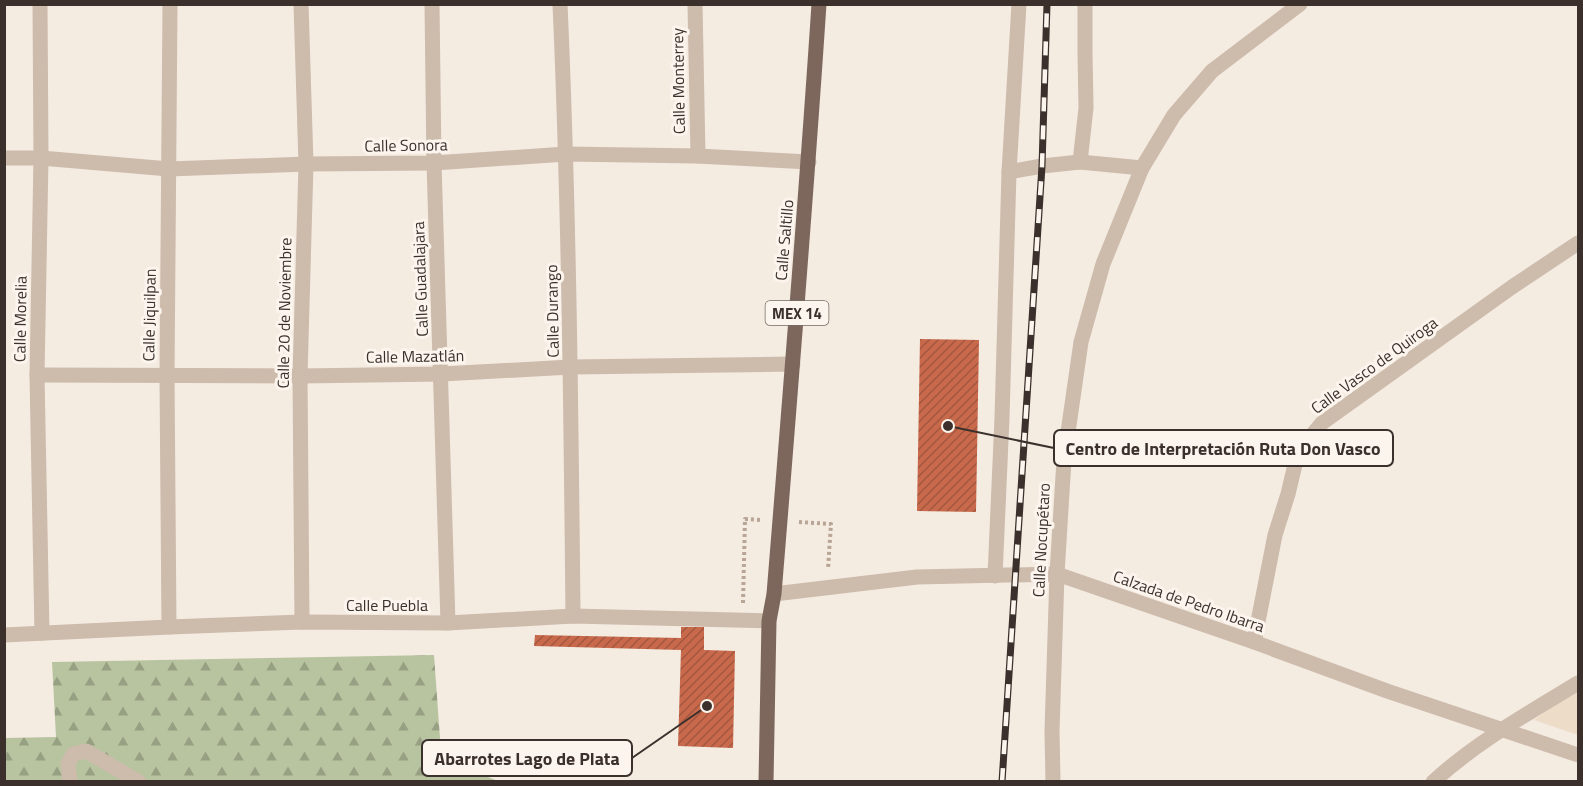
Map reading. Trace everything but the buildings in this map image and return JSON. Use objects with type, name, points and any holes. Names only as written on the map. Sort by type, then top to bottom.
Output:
[{"type":"main road","name":"Calle Saltillo","points":[[769,621],[774,594],[793,364],[819,4]]},
{"type":"main road","name":"MEX 14","points":[[766,782],[769,621]]},
{"type":"street","name":"Calle Morelia","points":[[40,4],[41,158],[38,375],[42,633]]},
{"type":"street","name":"Calle Jiquilpan","points":[[169,627],[167,376],[170,4]]},
{"type":"street","name":"Calle 20 de Noviembre","points":[[301,4],[306,164],[300,376],[302,622]]},
{"type":"street","name":"Calle Guadalajara","points":[[432,4],[434,163],[448,623]]},
{"type":"street","name":"Calle Durango","points":[[560,4],[571,367],[573,616]]},
{"type":"street","name":"Calle Monterrey","points":[[695,4],[698,156]]},
{"type":"street","points":[[995,576],[1009,172],[1019,4]]},
{"type":"street","points":[[1080,162],[1086,108],[1085,4]]},
{"type":"street","name":"Calle Nocupétaro","points":[[1053,782],[1056,574],[1064,460],[1081,342],[1103,264],[1142,168],[1174,115],[1212,70],[1300,4]]},
{"type":"street","name":"Calle Sonora","points":[[4,158],[41,158],[169,169],[306,164],[434,163],[566,154],[698,156],[809,162]]},
{"type":"street","points":[[1009,172],[1080,162],[1142,168]]},
{"type":"street","name":"Calle Vasco de Quiroga","points":[[1254,642],[1275,535],[1298,452],[1322,423],[1512,287],[1578,243]]},
{"type":"street","name":"Calle Mazatlán","points":[[38,375],[442,374],[571,367],[793,364]]},
{"type":"street","name":"Calzada de Pedro Ibarra","points":[[774,594],[917,577],[1056,574],[1254,642],[1387,691],[1578,755]]},
{"type":"street","name":"Calle Puebla","points":[[4,636],[302,622],[448,623],[573,616],[769,621]]},
{"type":"street","points":[[1433,782],[1501,730],[1578,683]]},
{"type":"street","points":[[70,782],[68,764],[73,754],[86,751],[139,782]]},
{"type":"path","points":[[743,620],[745,519]]},
{"type":"path","points":[[828,573],[831,524]]},
{"type":"green space","points":[[434,655],[441,752],[455,763],[475,765],[488,777],[498,781],[5,781],[4,738],[56,737],[52,662]]},
{"type":"shaded area","points":[[1578,687],[1578,735],[1534,720]]},
{"type":"railway","points":[[1002,782],[1042,166],[1047,4]]},
{"type":"place","name":"Centro de Interpretación Ruta Don Vasco","points":[[948,426]]},
{"type":"place","name":"Abarrotes Lago de Plata","points":[[707,706]]}]
